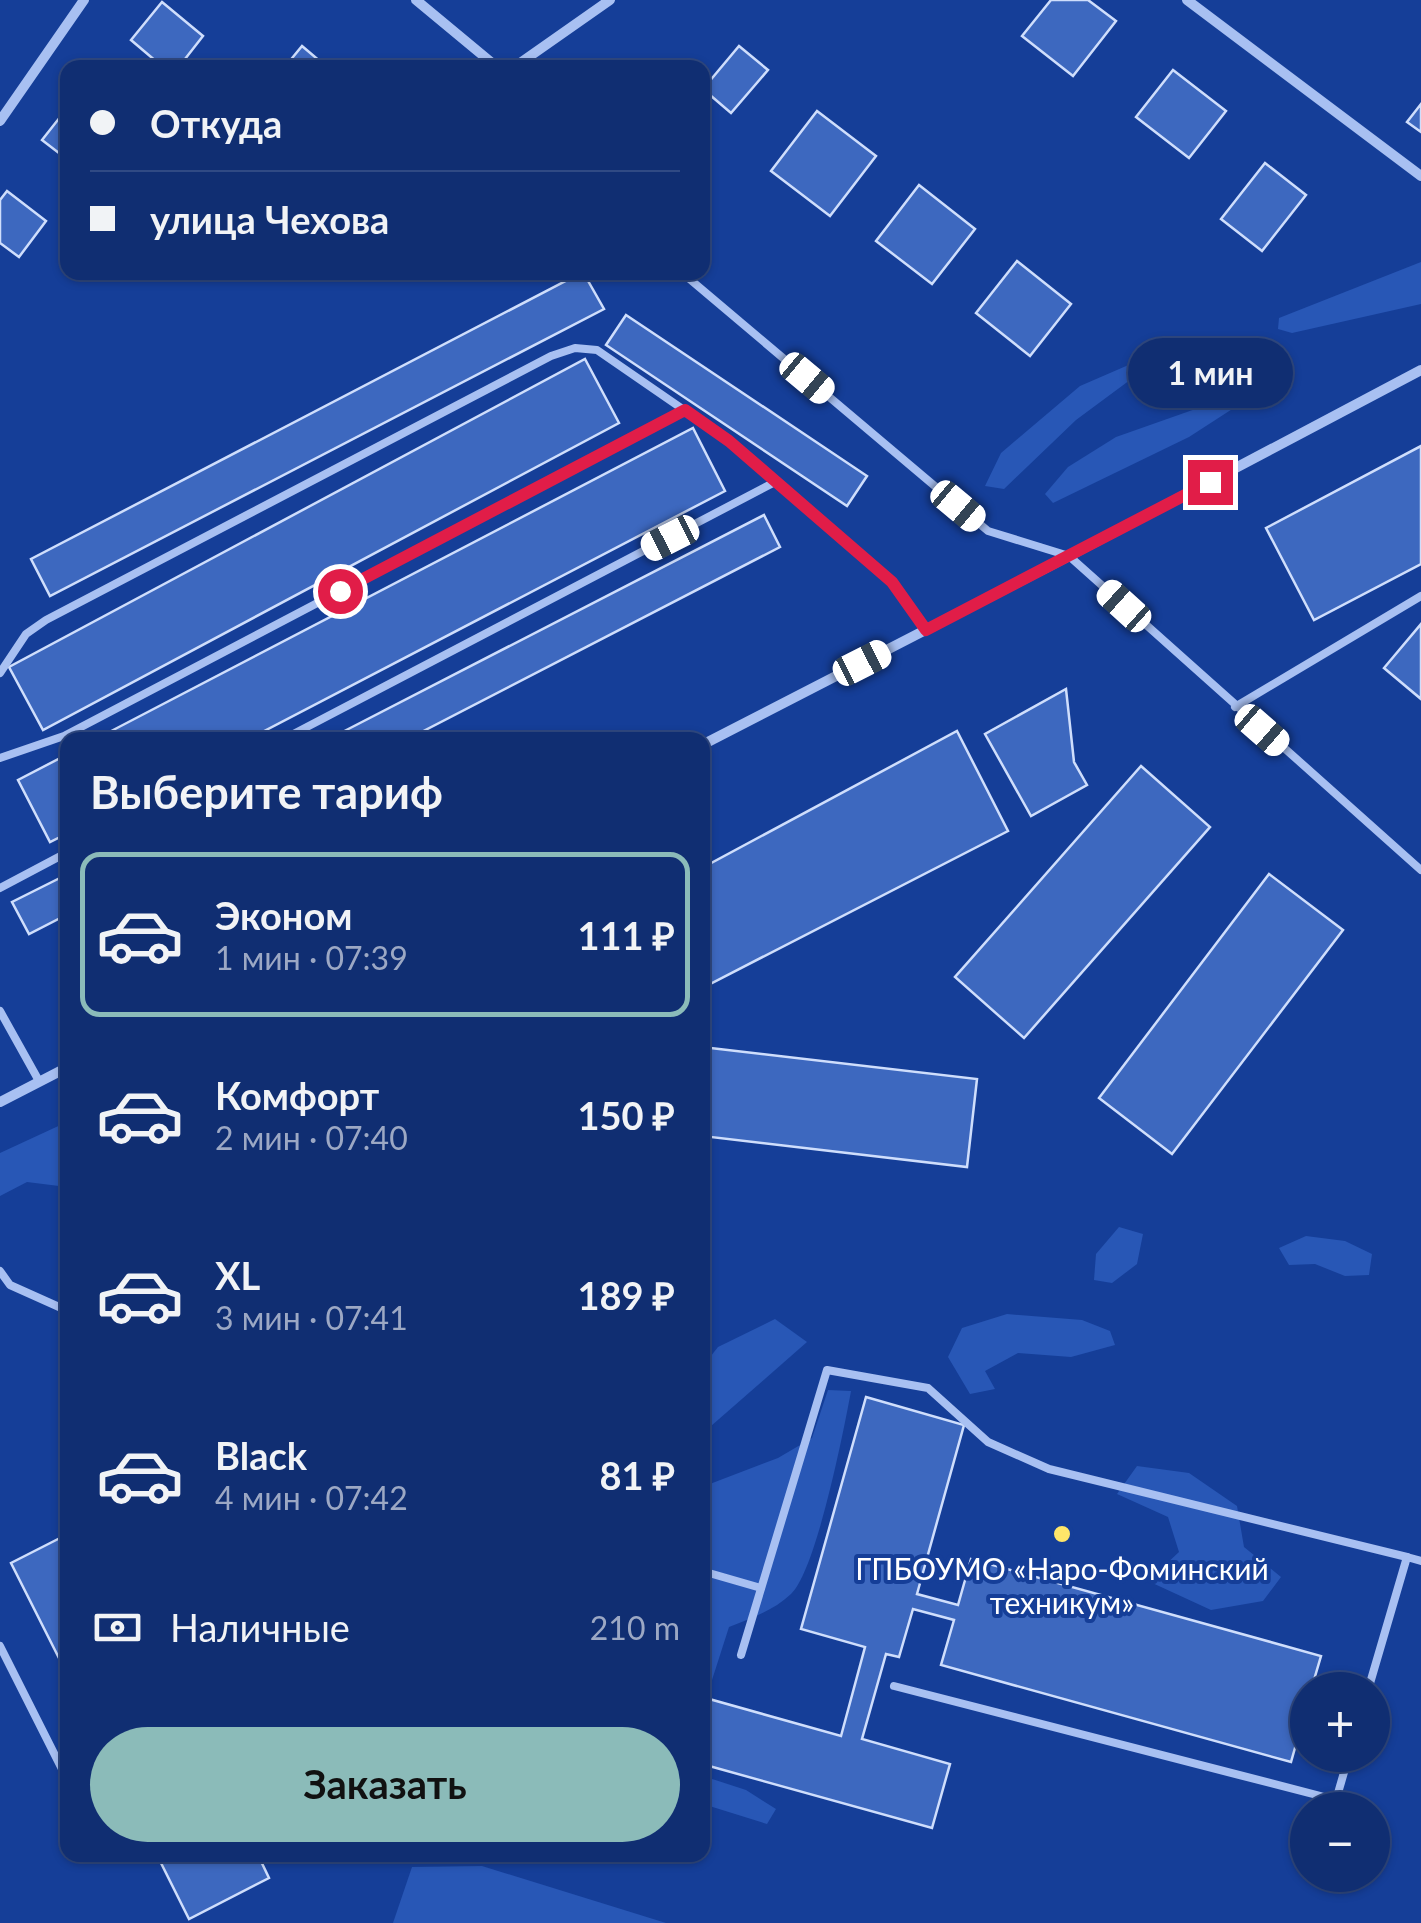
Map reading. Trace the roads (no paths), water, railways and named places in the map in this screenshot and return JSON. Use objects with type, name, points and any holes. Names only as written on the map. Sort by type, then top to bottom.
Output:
[{"type":"street","points":[[0,121],[84,0]]},
{"type":"street","points":[[416,0],[488,60]]},
{"type":"street","points":[[524,60],[610,0]]},
{"type":"street","points":[[1187,0],[1421,176]]},
{"type":"street","points":[[710,740],[1421,370]]},
{"type":"street","points":[[0,1102],[60,1071]]},
{"type":"lane","points":[[691,280],[988,531],[1069,556],[1421,870]]},
{"type":"lane","points":[[0,673],[26,634],[46,620],[552,356],[575,348],[597,350],[729,441],[892,582],[926,630]]},
{"type":"lane","points":[[72,732],[685,410]]},
{"type":"lane","points":[[297,732],[775,482]]},
{"type":"lane","points":[[1236,706],[1421,596]]},
{"type":"lane","points":[[0,758],[60,737]]},
{"type":"lane","points":[[0,888],[60,856]]},
{"type":"lane","points":[[0,1011],[39,1081]]},
{"type":"lane","points":[[0,1271],[10,1285],[60,1307]]},
{"type":"lane","points":[[741,1655],[827,1370],[928,1388],[988,1442],[1049,1469],[1421,1561]]},
{"type":"lane","points":[[1373,1672],[1406,1557]]},
{"type":"lane","points":[[710,1573],[761,1588]]},
{"type":"lane","points":[[0,1646],[60,1765]]},
{"type":"lane","points":[[894,1686],[1336,1800],[1344,1772]]},
{"type":"place","name":"ГПБОУМО «Наро-Фоминский техникум»","points":[[1062,1534]]}]
